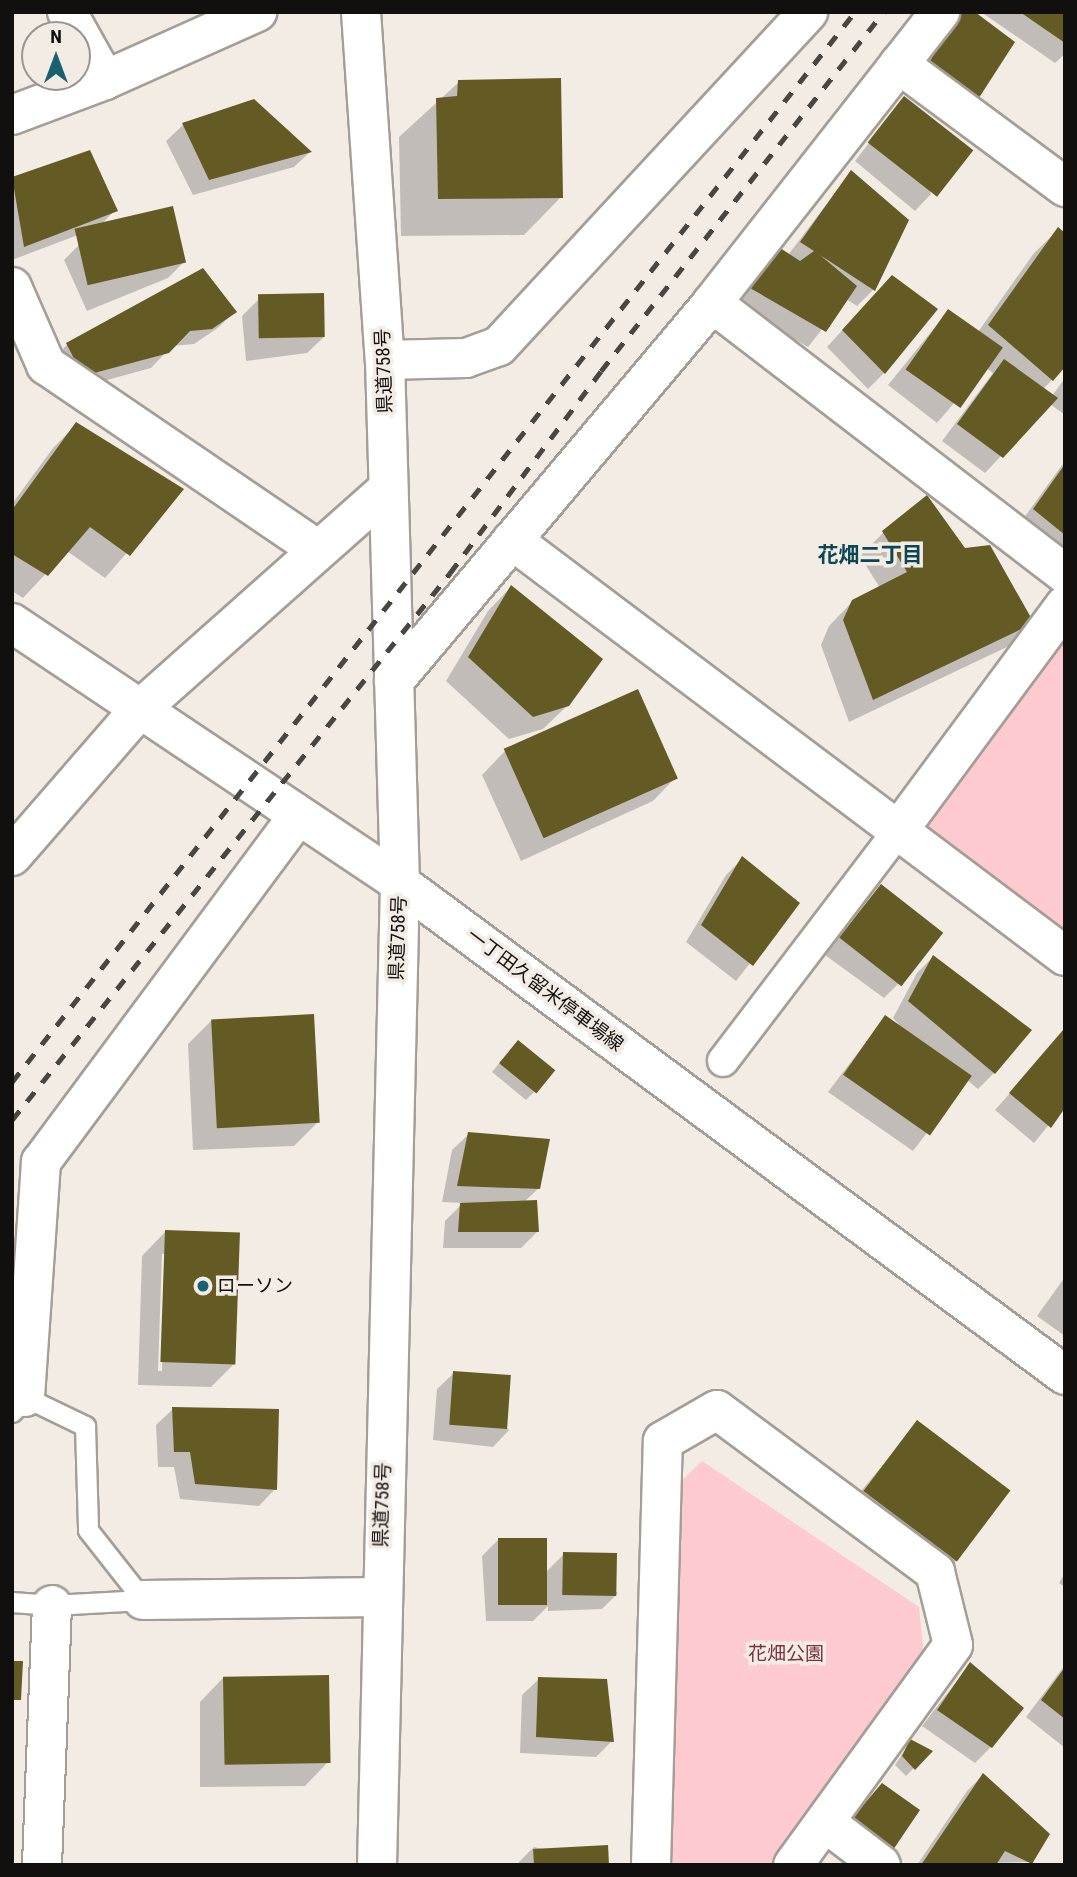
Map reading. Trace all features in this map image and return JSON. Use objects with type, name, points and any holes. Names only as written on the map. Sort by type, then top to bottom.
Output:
[{"type":"street","points":[[67,12],[106,80]]},
{"type":"street","points":[[12,115],[106,80],[257,12]]},
{"type":"street","name":"県道758号","points":[[360,12],[385,360],[400,883],[380,1597],[377,1865]]},
{"type":"street","points":[[385,360],[466,358],[499,346],[808,12]]},
{"type":"street","points":[[394,681],[712,303],[940,12]]},
{"type":"street","points":[[899,64],[1065,187]]},
{"type":"street","points":[[12,287],[46,365],[318,550]]},
{"type":"street","points":[[712,303],[1065,574]]},
{"type":"street","points":[[12,856],[139,710],[388,489]]},
{"type":"street","points":[[512,540],[1065,956]]},
{"type":"street","points":[[723,1061],[1065,605]]},
{"type":"street","name":"一丁田久留米停車場線","points":[[12,623],[297,817],[400,883],[1065,1375]]},
{"type":"street","points":[[19,1404],[41,1162],[297,817]]},
{"type":"street","points":[[651,1865],[663,1441],[717,1410],[935,1572],[953,1645],[793,1865]]},
{"type":"street","points":[[143,1600],[380,1597]]},
{"type":"street","points":[[42,1865],[52,1605]]},
{"type":"street","points":[[826,1823],[881,1865]]},
{"type":"lane","points":[[19,1404],[85,1426],[88,1530],[143,1600]]},
{"type":"lane","points":[[12,1602],[52,1605],[143,1600]]},
{"type":"green space","points":[[1065,629],[1065,941],[911,827]]},
{"type":"green space","name":"花畑公園","points":[[702,1461],[919,1607],[924,1656],[772,1865],[672,1865],[676,1486]]},
{"type":"building","points":[[957,12],[975,12],[1015,42],[975,104],[929,63]]},
{"type":"building","points":[[1020,12],[1065,12],[1065,43]]},
{"type":"building","points":[[561,78],[563,198],[438,199],[436,98],[457,96],[458,80]]},
{"type":"building","points":[[904,96],[973,150],[937,197],[868,142]]},
{"type":"building","points":[[254,99],[312,152],[209,180],[182,123]]},
{"type":"building","points":[[90,150],[118,211],[24,247],[12,177]]},
{"type":"building","points":[[851,170],[909,220],[875,291],[820,255],[857,286],[826,332],[750,288],[774,244],[800,261],[814,251],[800,242]]},
{"type":"building","points":[[173,206],[186,263],[88,285],[75,229]]},
{"type":"building","points":[[1058,227],[1065,233],[1065,367],[1053,381],[988,325]]},
{"type":"building","points":[[203,268],[237,312],[212,329],[190,331],[169,353],[83,376],[66,343]]},
{"type":"building","points":[[892,275],[938,309],[885,374],[842,330]]},
{"type":"building","points":[[324,293],[325,337],[259,338],[258,294]]},
{"type":"building","points":[[948,309],[1003,347],[960,408],[906,370]]},
{"type":"building","points":[[1004,359],[1058,398],[1003,458],[957,424]]},
{"type":"building","points":[[76,422],[184,489],[130,556],[90,527],[48,576],[12,554],[12,510]]},
{"type":"building","points":[[1065,464],[1065,535],[1033,509]]},
{"type":"building","points":[[927,495],[965,548],[990,545],[1034,623],[873,700],[843,620],[852,600],[907,572],[882,531]]},
{"type":"building","points":[[511,585],[603,659],[569,706],[533,717],[468,657]]},
{"type":"building","points":[[638,689],[678,779],[544,838],[504,749]]},
{"type":"building","points":[[742,856],[800,903],[753,966],[701,925]]},
{"type":"building","points":[[881,884],[943,933],[901,986],[839,938]]},
{"type":"building","points":[[933,955],[1032,1030],[995,1074],[908,1001]]},
{"type":"building","points":[[314,1014],[320,1123],[217,1128],[211,1019]]},
{"type":"building","points":[[885,1015],[972,1076],[930,1136],[843,1075]]},
{"type":"building","points":[[1063,1030],[1065,1108],[1051,1128],[1009,1093]]},
{"type":"building","points":[[518,1040],[555,1070],[536,1094],[499,1063]]},
{"type":"building","points":[[468,1132],[550,1139],[540,1189],[457,1186]]},
{"type":"building","points":[[537,1200],[539,1232],[458,1232],[460,1203]]},
{"type":"building","points":[[165,1230],[240,1233],[235,1365],[160,1362]]},
{"type":"building","points":[[453,1371],[511,1375],[507,1429],[449,1425]]},
{"type":"building","points":[[172,1407],[279,1409],[277,1490],[195,1484],[190,1452],[174,1452]]},
{"type":"building","points":[[917,1420],[1010,1490],[957,1561],[863,1491]]},
{"type":"building","points":[[498,1538],[547,1538],[547,1605],[498,1605]]},
{"type":"building","points":[[563,1552],[617,1553],[616,1596],[562,1595]]},
{"type":"building","points":[[12,1661],[23,1661],[21,1700],[12,1700]]},
{"type":"building","points":[[970,1662],[1024,1708],[992,1748],[937,1710]]},
{"type":"building","points":[[1065,1667],[1065,1719],[1041,1700]]},
{"type":"building","points":[[329,1675],[331,1763],[225,1765],[223,1677]]},
{"type":"building","points":[[538,1677],[607,1679],[614,1742],[536,1737]]},
{"type":"building","points":[[910,1739],[933,1751],[915,1770],[902,1756]]},
{"type":"building","points":[[983,1773],[1050,1834],[1032,1864],[1005,1851],[996,1865],[921,1865]]},
{"type":"building","points":[[882,1783],[920,1810],[893,1850],[853,1817]]},
{"type":"building","points":[[608,1845],[609,1865],[534,1865],[533,1849]]},
{"type":"railway","points":[[12,1082],[855,12]]},
{"type":"railway","points":[[12,1120],[450,573],[601,371],[884,12]]},
{"type":"place","name":"ローソン","points":[[203,1286]]},
{"type":"district","name":"花畑二丁目","points":[[870,555]]}]
